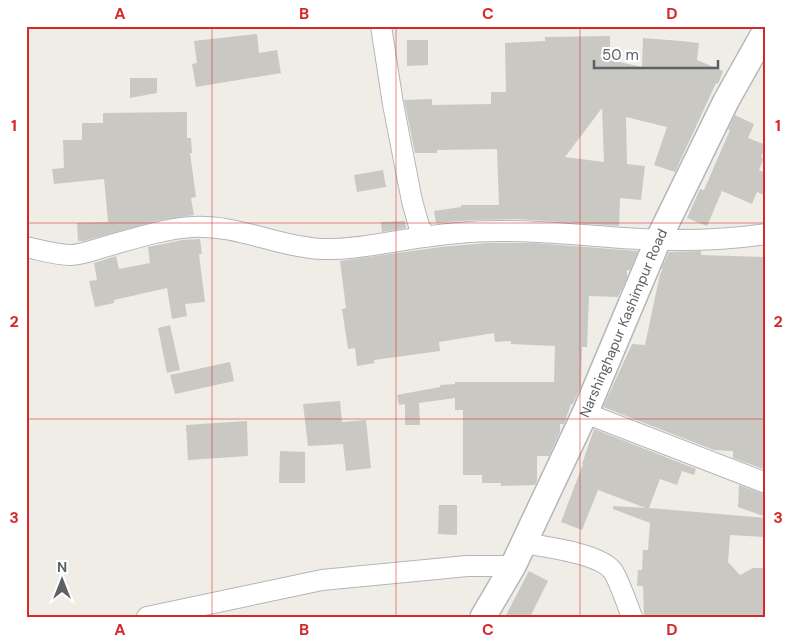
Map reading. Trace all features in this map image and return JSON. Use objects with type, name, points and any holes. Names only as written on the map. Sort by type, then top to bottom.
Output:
[{"type":"street","points":[[381,26],[393,104],[412,201],[418,226],[426,237]]},
{"type":"street","name":"Narshinghapur Kashimpur Road","points":[[483,617],[513,566],[524,543],[584,413],[658,240],[726,101],[766,30]]},
{"type":"street","points":[[26,247],[72,255],[157,233],[192,227],[231,230],[320,249],[347,249],[426,237],[501,231],[658,240],[733,239],[766,234]]},
{"type":"street","points":[[733,239],[766,249]]},
{"type":"street","points":[[584,413],[766,483]]},
{"type":"street","points":[[524,543],[598,560],[612,570],[632,617]]},
{"type":"street","points":[[147,617],[322,580],[467,566],[513,566]]},
{"type":"building","points":[[257,34],[259,53],[277,50],[281,73],[196,87],[192,64],[197,63],[194,41]]},
{"type":"building","points":[[610,36],[610,60],[642,67],[643,38],[699,43],[697,60],[723,71],[675,172],[654,165],[667,127],[626,117],[627,164],[645,166],[641,200],[620,198],[619,226],[516,219],[436,223],[434,211],[461,207],[461,205],[499,205],[497,149],[437,150],[437,153],[415,153],[404,100],[432,99],[432,105],[491,104],[491,92],[506,92],[505,43],[545,41],[545,37]],"holes":[[[602,108],[604,162],[565,157]]]},
{"type":"building","points":[[407,40],[428,40],[428,65],[407,66]]},
{"type":"building","points":[[130,78],[157,78],[157,93],[130,98]]},
{"type":"building","points":[[187,112],[187,138],[191,138],[192,153],[190,153],[196,197],[191,198],[194,215],[156,221],[78,241],[77,223],[108,222],[104,179],[54,184],[52,169],[64,168],[63,140],[82,140],[82,123],[103,123],[103,113]]},
{"type":"building","points":[[735,115],[754,124],[748,138],[766,145],[761,157],[764,158],[759,170],[766,173],[766,196],[757,192],[752,204],[722,191],[707,226],[687,218],[700,189],[704,190]]},
{"type":"building","points":[[383,170],[386,187],[357,192],[354,175]]},
{"type":"building","points":[[405,221],[406,228],[382,232],[381,222]]},
{"type":"building","points":[[200,239],[202,254],[199,254],[205,302],[185,304],[187,316],[172,319],[167,288],[114,300],[114,303],[95,307],[89,281],[97,280],[94,263],[116,256],[119,269],[150,263],[148,247],[182,240]]},
{"type":"building","points":[[487,243],[533,243],[638,251],[630,270],[627,270],[627,278],[618,297],[589,296],[587,347],[582,347],[581,386],[573,404],[571,404],[564,424],[560,424],[560,432],[549,456],[537,456],[537,481],[535,485],[501,486],[501,483],[482,483],[482,475],[463,475],[463,410],[455,410],[455,398],[419,403],[420,425],[405,425],[405,404],[399,405],[397,395],[440,387],[440,385],[455,384],[455,382],[554,382],[555,346],[511,344],[511,341],[495,342],[494,333],[439,342],[440,351],[374,360],[375,363],[357,366],[355,348],[348,349],[342,309],[346,308],[340,261],[441,247]]},
{"type":"building","points":[[701,251],[701,255],[766,257],[766,470],[733,458],[733,451],[714,450],[603,407],[632,344],[645,345],[660,274],[663,269],[661,269],[669,252]]},
{"type":"building","points":[[170,325],[180,370],[167,373],[158,328]]},
{"type":"building","points":[[230,362],[234,381],[175,394],[170,375]]},
{"type":"building","points":[[340,401],[342,422],[366,420],[371,468],[346,471],[343,444],[308,446],[303,404]]},
{"type":"building","points":[[247,421],[248,456],[188,460],[186,425]]},
{"type":"building","points":[[594,429],[696,469],[694,475],[682,471],[677,485],[660,479],[649,508],[766,518],[766,537],[730,535],[728,562],[740,575],[753,568],[766,568],[766,616],[644,617],[643,586],[637,586],[638,570],[642,570],[643,550],[648,550],[650,523],[613,509],[613,506],[646,508],[598,490],[582,530],[561,522]]},
{"type":"building","points":[[280,451],[305,452],[305,483],[279,483]]},
{"type":"building","points":[[739,485],[766,495],[766,517],[738,507]]},
{"type":"building","points":[[439,505],[457,505],[457,535],[438,534]]},
{"type":"building","points":[[529,571],[548,581],[530,617],[505,617]]}]
